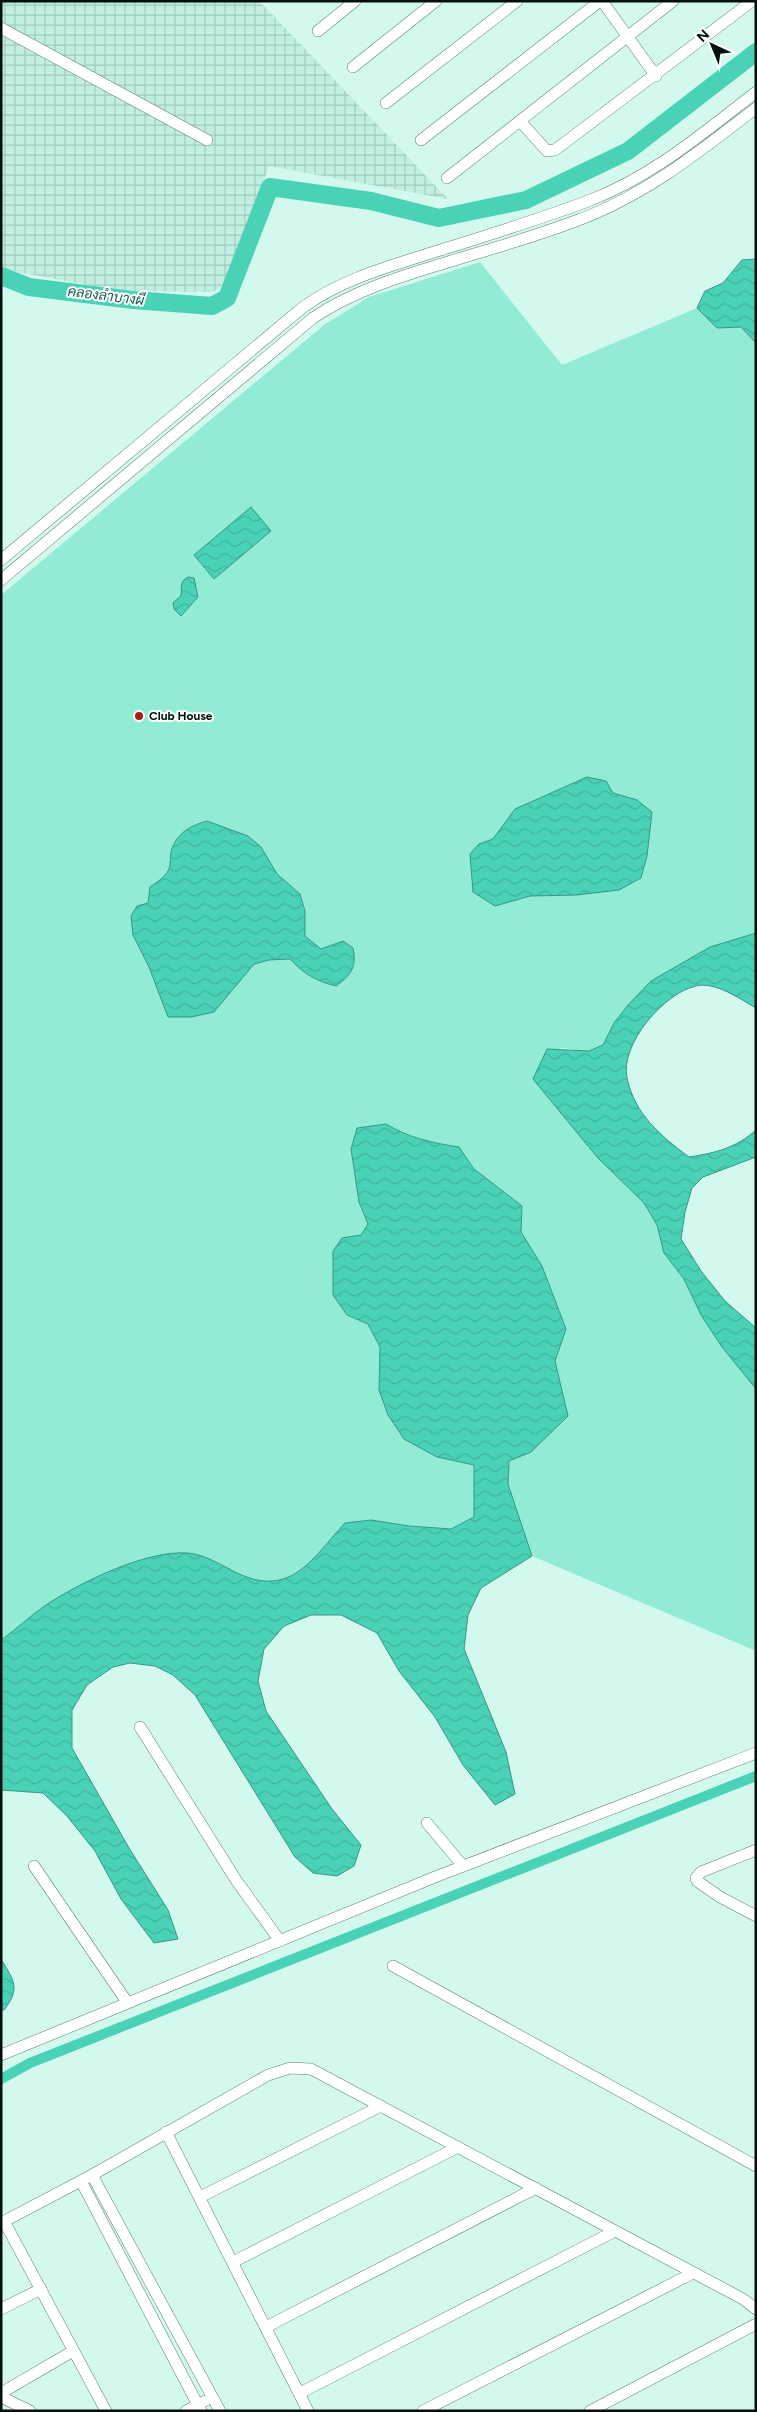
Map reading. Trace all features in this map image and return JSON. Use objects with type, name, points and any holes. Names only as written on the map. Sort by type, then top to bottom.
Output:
[{"type":"street","points":[[318,30],[355,1]]},
{"type":"street","points":[[353,66],[436,1]]},
{"type":"street","points":[[386,103],[517,1]]},
{"type":"street","points":[[421,140],[601,1],[656,76]]},
{"type":"street","points":[[448,178],[672,1]]},
{"type":"street","points":[[520,121],[547,151],[555,150],[656,76],[752,1]]},
{"type":"street","points":[[1,28],[207,140]]},
{"type":"street","points":[[1,560],[302,308],[326,291],[355,277],[612,192],[683,149],[756,92]]},
{"type":"street","points":[[1,580],[313,318],[334,304],[398,276],[473,255],[572,222],[613,206],[669,174],[756,108]]},
{"type":"street","points":[[140,1727],[236,1880],[280,1941]]},
{"type":"street","points":[[1,2055],[462,1866],[602,1814],[756,1753]]},
{"type":"street","points":[[427,1823],[462,1866]]},
{"type":"street","points":[[756,1850],[701,1872],[696,1878],[697,1881],[720,1896],[756,1916]]},
{"type":"street","points":[[34,1866],[127,2002]]},
{"type":"street","points":[[393,1966],[756,2166]]},
{"type":"street","points":[[106,2411],[3,2222],[92,2175],[268,2075],[290,2068],[311,2069],[743,2299],[756,2309]]},
{"type":"street","points":[[200,2197],[381,2106]]},
{"type":"street","points":[[166,2132],[308,2411]]},
{"type":"street","points":[[233,2262],[458,2148]]},
{"type":"street","points":[[92,2175],[220,2411]]},
{"type":"street","points":[[81,2181],[199,2408]]},
{"type":"street","points":[[266,2327],[536,2188]]},
{"type":"street","points":[[300,2393],[615,2231]]},
{"type":"street","points":[[423,2411],[693,2273]]},
{"type":"street","points":[[1,2309],[41,2289]]},
{"type":"street","points":[[590,2411],[756,2324]]},
{"type":"street","points":[[1,2393],[73,2352]]},
{"type":"street","points":[[186,2411],[199,2408],[213,2396]]},
{"type":"street","points":[[1,2397],[30,2411]]},
{"type":"shaded area","points":[[1,1],[256,1],[264,6],[448,199],[269,166],[226,281],[213,292],[134,291],[88,285],[1,269]]},
{"type":"shaded area","points":[[480,262],[562,365],[697,308],[717,328],[741,327],[756,343],[756,933],[651,981],[614,1023],[603,1045],[589,1051],[561,1048],[533,1079],[597,1157],[644,1203],[657,1225],[664,1253],[684,1279],[701,1315],[722,1347],[756,1389],[756,1651],[532,1556],[508,1484],[509,1461],[531,1452],[568,1416],[555,1361],[566,1329],[542,1266],[521,1232],[522,1206],[473,1169],[459,1147],[421,1139],[403,1133],[386,1124],[357,1128],[351,1149],[359,1202],[368,1224],[361,1235],[342,1238],[347,1315],[368,1324],[380,1347],[379,1390],[437,1457],[474,1465],[474,1517],[451,1529],[409,1526],[371,1520],[345,1523],[311,1561],[300,1570],[287,1578],[273,1581],[256,1580],[195,1554],[171,1554],[143,1560],[104,1574],[68,1593],[34,1615],[1,1640],[1,595],[324,325],[369,297]]},
{"type":"water","points":[[756,259],[756,343],[741,327],[717,328],[697,308],[705,291],[723,283],[742,260]]},
{"type":"water","points":[[251,507],[271,531],[214,579],[194,555]]},
{"type":"water","points":[[188,577],[194,578],[198,597],[181,616],[174,609],[173,603],[181,596],[182,583]]},
{"type":"water","points":[[587,777],[606,781],[613,793],[637,800],[652,812],[647,856],[641,878],[619,890],[577,895],[530,896],[495,906],[473,892],[470,854],[479,844],[493,839],[515,809]]},
{"type":"water","points":[[207,821],[248,836],[261,847],[277,874],[300,894],[305,911],[305,936],[321,949],[343,941],[353,948],[354,960],[352,970],[341,982],[336,986],[322,982],[305,973],[290,959],[269,960],[254,964],[214,1012],[191,1017],[168,1017],[149,967],[133,935],[131,916],[137,906],[148,903],[150,887],[168,871],[173,845],[180,835],[189,828]]},
{"type":"water","points":[[756,933],[756,1008],[719,988],[711,986],[696,986],[684,991],[658,1009],[637,1036],[630,1050],[627,1078],[636,1103],[650,1124],[689,1157],[725,1149],[741,1141],[756,1130],[756,1157],[703,1177],[692,1188],[685,1212],[681,1239],[701,1271],[725,1301],[756,1328],[756,1389],[722,1347],[701,1315],[684,1279],[664,1253],[657,1225],[644,1203],[597,1157],[533,1079],[547,1049],[589,1051],[603,1045],[614,1023],[651,981],[710,947]]},
{"type":"water","points":[[386,1124],[403,1133],[421,1139],[459,1147],[474,1169],[522,1206],[521,1232],[542,1266],[566,1329],[555,1361],[568,1416],[531,1452],[509,1461],[508,1484],[532,1556],[481,1588],[468,1615],[464,1649],[506,1752],[515,1794],[495,1805],[463,1765],[435,1717],[399,1671],[377,1633],[341,1615],[311,1615],[284,1626],[264,1649],[258,1681],[266,1711],[332,1809],[361,1845],[354,1866],[337,1876],[313,1873],[295,1857],[195,1695],[173,1675],[155,1666],[130,1663],[113,1667],[87,1685],[72,1710],[72,1748],[129,1848],[168,1910],[178,1939],[154,1943],[121,1899],[95,1851],[67,1816],[43,1793],[1,1790],[1,1640],[60,1596],[114,1569],[153,1557],[171,1553],[195,1554],[256,1580],[273,1581],[287,1578],[300,1570],[311,1561],[345,1523],[371,1520],[409,1526],[451,1529],[474,1517],[474,1465],[437,1457],[404,1439],[388,1415],[379,1390],[380,1347],[368,1324],[347,1315],[333,1295],[333,1251],[342,1238],[361,1235],[368,1224],[359,1202],[351,1149],[357,1128]]},
{"type":"water","points":[[1,1959],[14,1984],[13,1996],[4,2010],[1,2010]]},
{"type":"waterway","name":"คลองลำบางผี","points":[[1,276],[29,287],[133,300],[212,306],[227,298],[270,187],[371,201],[439,218],[526,200],[628,151],[756,52]]},
{"type":"waterway","points":[[1,2079],[30,2063],[756,1776]]},
{"type":"place","name":"Club House","points":[[139,716]]}]
